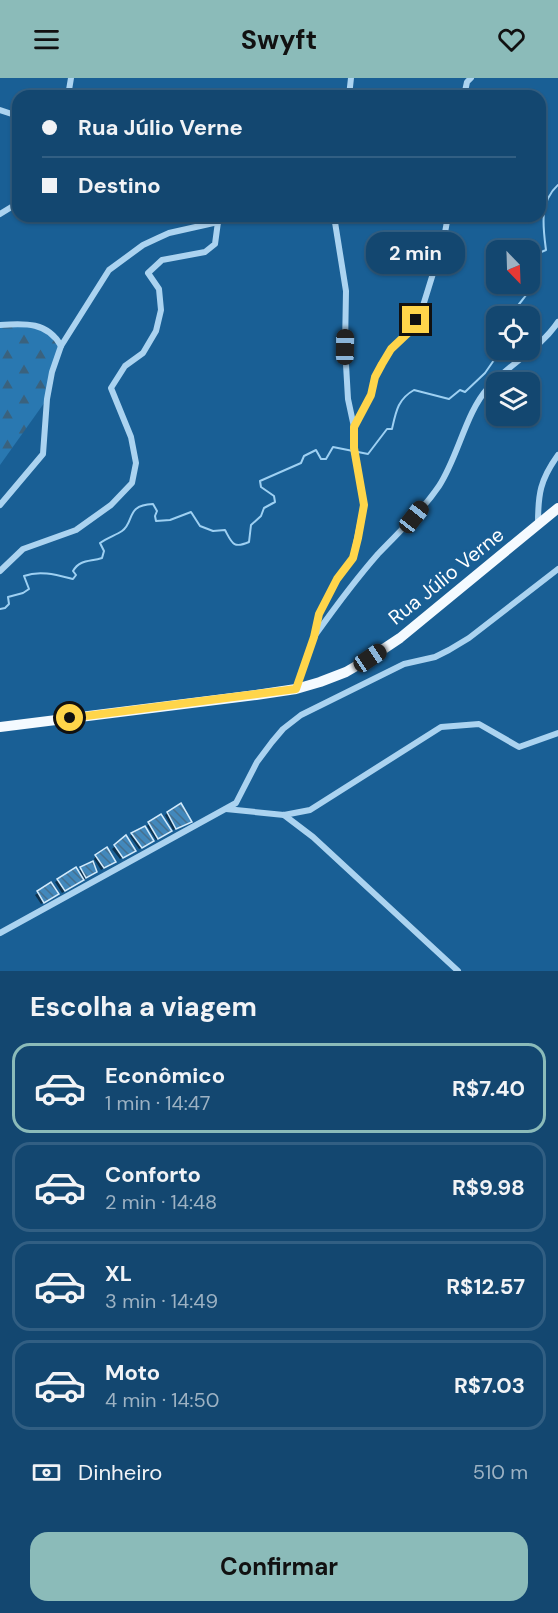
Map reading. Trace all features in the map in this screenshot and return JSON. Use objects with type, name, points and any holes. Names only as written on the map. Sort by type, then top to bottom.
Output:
[{"type":"main road","name":"Rua Júlio Verne","points":[[0,727],[296,689],[346,672],[400,638],[558,508]]},
{"type":"street","points":[[0,504],[43,454],[47,399],[52,372],[61,346],[109,270],[143,245],[169,233],[218,222],[215,244],[205,252],[162,260],[148,273],[159,289],[161,310],[156,331],[143,353],[125,366],[111,388],[131,437],[136,463],[132,483],[111,505],[76,530],[23,549],[0,571]]},
{"type":"street","points":[[296,689],[314,637],[319,614],[337,579],[353,558],[364,505],[348,399],[345,347],[346,291],[335,222]]},
{"type":"street","points":[[354,427],[371,395],[375,377],[382,364],[391,349],[410,331],[422,309],[447,222]]},
{"type":"street","points":[[314,637],[342,598],[414,517],[439,485],[487,389],[517,360],[544,340],[558,322]]},
{"type":"street","points":[[0,325],[20,323],[43,327],[57,338],[61,346]]},
{"type":"street","points":[[538,525],[538,492],[558,455]]},
{"type":"street","points":[[0,933],[236,803],[251,773],[283,729],[301,716],[404,664],[435,657],[449,650],[469,638],[558,569]]},
{"type":"street","points":[[225,809],[284,815],[310,810],[441,727],[479,724],[519,747],[558,733]]},
{"type":"street","points":[[284,815],[313,837],[458,971]]},
{"type":"green space","points":[[0,325],[43,327],[61,346],[47,399],[0,465]]},
{"type":"building","points":[[181,803],[192,822],[176,829],[167,812]]},
{"type":"building","points":[[161,814],[172,831],[158,839],[148,822]]},
{"type":"building","points":[[145,826],[154,841],[142,848],[131,833]]},
{"type":"building","points":[[126,835],[136,851],[123,858],[114,845]]},
{"type":"building","points":[[107,847],[116,862],[104,868],[95,855]]},
{"type":"building","points":[[93,861],[97,872],[86,878],[80,867]]},
{"type":"building","points":[[76,867],[84,880],[65,891],[57,879]]},
{"type":"building","points":[[51,882],[59,894],[44,903],[37,891]]},
{"type":"waterway","points":[[546,204],[558,185]]},
{"type":"waterway","points":[[518,306],[531,286],[534,255],[546,250],[543,222]]},
{"type":"waterway","points":[[0,609],[9,604],[8,597],[29,589],[24,576],[42,573],[73,579],[76,575],[73,571],[79,564],[102,558],[104,551],[100,543],[122,531],[134,511],[144,505],[153,504],[157,511],[156,521],[170,520],[191,512],[200,526],[213,531],[225,530],[234,544],[249,542],[251,525],[261,516],[264,508],[275,502],[274,496],[261,487],[260,481],[301,463],[304,456],[316,450],[321,459],[326,459],[333,447],[368,454],[387,429],[392,429],[398,406],[404,397],[414,390],[449,399],[460,390],[465,392],[485,373],[494,360]]},
{"type":"route","points":[[70,718],[296,689],[314,637],[319,614],[337,579],[353,558],[358,538],[364,505],[354,448],[354,427],[371,395],[375,377],[382,364],[391,349],[410,331],[416,320]]}]
